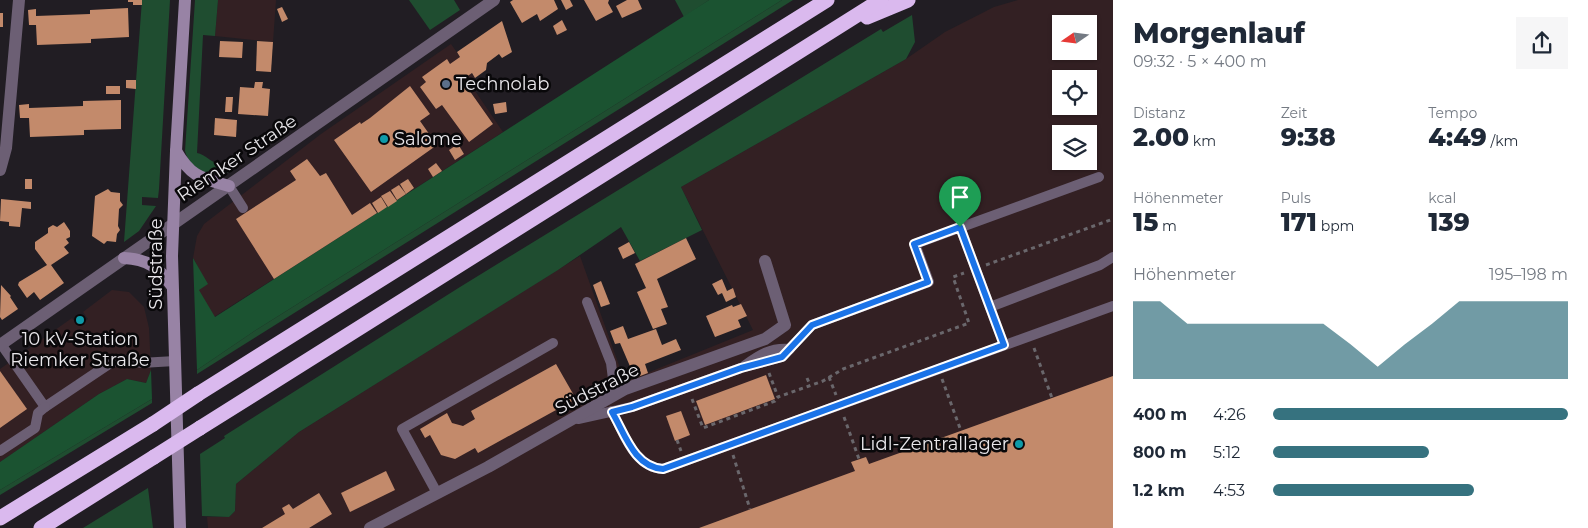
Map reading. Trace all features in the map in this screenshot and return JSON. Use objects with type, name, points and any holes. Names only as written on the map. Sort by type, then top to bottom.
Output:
[{"type":"highway","points":[[0,518],[827,0]]},
{"type":"highway","points":[[41,528],[881,0]]},
{"type":"highway","points":[[836,30],[908,0]]},
{"type":"street","points":[[0,170],[6,148],[19,0]]},
{"type":"street","name":"Südstraße","points":[[180,528],[172,286],[176,150],[185,0]]},
{"type":"street","name":"Riemker Straße","points":[[0,344],[494,0]]},
{"type":"street","points":[[176,150],[184,166],[195,176],[229,186]]},
{"type":"street","points":[[124,258],[137,259],[157,267],[172,286]]},
{"type":"street","name":"Südstraße","points":[[370,528],[615,395],[765,339],[785,325],[765,261]]},
{"type":"lane","points":[[572,420],[632,407],[741,368],[766,363],[782,357],[812,325],[928,282],[914,244],[1099,176]]},
{"type":"lane","points":[[229,186],[243,208]]},
{"type":"lane","points":[[960,227],[1004,345]]},
{"type":"lane","points":[[990,306],[1100,265],[1113,257]]},
{"type":"lane","points":[[587,302],[610,363],[615,395]]},
{"type":"lane","points":[[612,412],[636,455],[652,468],[663,469],[1113,306]]},
{"type":"lane","points":[[437,493],[402,429],[553,343]]},
{"type":"lane","points":[[0,344],[45,407]]},
{"type":"lane","points":[[741,368],[760,354],[778,347],[790,349]]},
{"type":"lane","points":[[0,451],[35,428],[38,413],[45,407],[112,362],[128,360],[141,363],[175,361]]},
{"type":"path","points":[[688,387],[703,428],[776,402],[778,397],[810,385],[854,363],[969,323],[953,277],[1113,219]]},
{"type":"path","points":[[1030,336],[1052,398]]},
{"type":"path","points":[[766,363],[778,397]]},
{"type":"path","points":[[939,369],[961,431]]},
{"type":"path","points":[[807,378],[810,385]]},
{"type":"path","points":[[730,445],[750,509]]},
{"type":"shaded area","points":[[218,0],[276,0],[273,42],[215,36]]},
{"type":"shaded area","points":[[1018,0],[1113,0],[1113,528],[208,528],[207,517],[229,517],[235,511],[236,484],[299,432],[580,256],[625,382],[753,330],[681,187],[906,59],[945,32],[994,7]]},
{"type":"shaded area","points":[[451,44],[475,78],[469,82],[503,132],[214,317],[198,289],[207,284],[193,258],[197,236],[204,224],[321,134]]},
{"type":"shaded area","points":[[112,290],[129,292],[144,307],[149,328],[151,370],[146,383],[127,379],[99,394],[0,462],[0,369],[72,318],[79,326],[88,319],[83,312]]},
{"type":"green space","points":[[142,0],[170,0],[159,189],[158,198],[142,197],[142,205],[156,206],[139,231],[124,242]]},
{"type":"green space","points":[[195,0],[218,0],[215,36],[203,35],[197,153],[228,167],[229,172],[215,174],[202,171],[192,164],[185,151]]},
{"type":"green space","points":[[409,0],[454,0],[460,10],[430,30]]},
{"type":"green space","points":[[675,0],[709,0],[684,17]]},
{"type":"green space","points":[[709,0],[782,0],[253,332],[197,370],[193,258],[208,284],[199,290],[215,317]]},
{"type":"green space","points":[[782,0],[793,0],[197,374],[197,370],[253,332]]},
{"type":"green space","points":[[912,15],[915,42],[906,59],[681,187],[702,230],[640,261],[621,227],[558,270],[299,432],[236,484],[235,511],[229,517],[202,516],[200,454],[225,438],[224,436],[460,287],[881,29],[883,32]]},
{"type":"green space","points":[[151,370],[152,399],[0,490],[0,462],[99,394],[127,379],[146,383]]},
{"type":"green space","points":[[152,399],[152,403],[0,495],[0,490]]},
{"type":"green space","points":[[148,488],[153,528],[83,528]]},
{"type":"building","points":[[128,0],[142,0],[142,5],[133,5],[133,2],[128,2]]},
{"type":"building","points":[[513,0],[554,0],[558,9],[540,21],[537,14],[522,23],[510,2]]},
{"type":"building","points":[[561,0],[570,0],[573,6],[566,10]]},
{"type":"building","points":[[584,0],[609,0],[608,3],[613,12],[596,21]]},
{"type":"building","points":[[627,0],[638,0],[642,9],[622,18],[616,6]]},
{"type":"building","points":[[282,7],[288,19],[282,22],[277,9]]},
{"type":"building","points":[[128,8],[129,37],[91,39],[91,43],[37,45],[36,25],[29,25],[28,10],[36,9],[36,16],[90,14],[90,10]]},
{"type":"building","points":[[0,13],[3,13],[3,27],[0,27]]},
{"type":"building","points":[[562,20],[567,30],[557,35],[553,26]]},
{"type":"building","points":[[502,21],[512,52],[502,58],[499,54],[487,63],[486,70],[475,78],[472,73],[462,80],[493,124],[469,142],[442,105],[436,109],[420,87],[426,82],[422,77],[447,59],[450,64],[460,57],[457,52]]},
{"type":"building","points":[[220,41],[243,42],[242,58],[219,57]]},
{"type":"building","points":[[257,41],[273,42],[271,72],[256,71]]},
{"type":"building","points":[[126,80],[136,80],[136,89],[126,88]]},
{"type":"building","points":[[255,82],[263,82],[262,88],[270,89],[268,116],[238,114],[240,87],[254,88]]},
{"type":"building","points":[[106,86],[120,86],[120,94],[106,94]]},
{"type":"building","name":"Salome","points":[[410,86],[430,114],[420,121],[437,145],[371,192],[334,140],[360,122],[361,124],[370,118]]},
{"type":"building","points":[[226,97],[233,97],[232,112],[225,112]]},
{"type":"building","points":[[121,100],[121,129],[84,130],[84,135],[30,137],[29,118],[20,118],[19,105],[29,104],[29,108],[83,106],[83,101]]},
{"type":"building","points":[[506,102],[507,112],[495,114],[493,104]]},
{"type":"building","points":[[215,118],[237,120],[236,137],[214,135]]},
{"type":"building","points":[[458,144],[464,154],[455,160],[449,150]]},
{"type":"building","points":[[307,159],[320,176],[326,173],[352,215],[370,203],[377,213],[274,279],[236,219],[296,180],[290,171]]},
{"type":"building","points":[[436,163],[442,171],[433,177],[428,169]]},
{"type":"building","points":[[25,179],[32,179],[32,189],[25,189]]},
{"type":"building","points":[[408,179],[414,188],[406,194],[400,184]]},
{"type":"building","points":[[399,185],[406,194],[397,200],[391,190]]},
{"type":"building","points":[[108,189],[111,192],[120,193],[120,201],[123,205],[119,209],[118,226],[120,230],[117,234],[116,242],[107,241],[104,244],[92,236],[95,196]]},
{"type":"building","points":[[390,191],[397,201],[388,207],[381,196]]},
{"type":"building","points":[[381,197],[387,207],[378,213],[372,203]]},
{"type":"building","points":[[1,199],[31,202],[31,209],[22,208],[20,227],[9,226],[9,222],[0,221]]},
{"type":"building","points":[[64,222],[70,231],[70,237],[66,239],[69,243],[64,247],[69,253],[51,265],[64,283],[40,300],[34,292],[27,298],[18,285],[19,282],[47,265],[35,249],[35,242],[48,233],[48,228],[53,225],[57,227]]},
{"type":"building","points":[[686,238],[696,259],[657,279],[668,307],[661,309],[667,324],[653,329],[637,292],[646,288],[635,264]]},
{"type":"building","points":[[629,242],[635,253],[623,259],[618,248]]},
{"type":"building","points":[[722,279],[727,291],[733,288],[736,297],[726,302],[722,293],[718,295],[712,284]]},
{"type":"building","points":[[601,281],[610,304],[601,307],[593,285]]},
{"type":"building","points":[[1,285],[11,296],[18,309],[2,320],[0,317]]},
{"type":"building","points":[[741,304],[747,316],[738,320],[741,327],[715,337],[706,316],[732,305],[733,307]]},
{"type":"building","points":[[623,326],[628,339],[656,329],[662,345],[676,339],[681,350],[645,364],[648,373],[635,378],[620,343],[615,344],[610,331]]},
{"type":"building","points":[[556,364],[576,399],[478,453],[475,448],[455,459],[441,455],[430,435],[425,438],[420,429],[447,413],[452,423],[463,426],[475,419],[471,411]]},
{"type":"building","points":[[0,371],[27,409],[0,428]]},
{"type":"building","points":[[766,375],[775,399],[705,425],[696,401]]},
{"type":"building","name":"Lidl-Zentrallager","points":[[1113,376],[1113,528],[699,528],[855,471],[851,462],[866,457],[869,464]]},
{"type":"building","points":[[681,411],[690,435],[675,441],[666,416]]},
{"type":"building","points":[[386,471],[395,490],[350,512],[341,493]]},
{"type":"building","points":[[319,493],[332,514],[309,528],[262,528],[285,514],[282,508],[289,504],[293,509]]},
{"type":"place","name":"Technolab","points":[[446,84]]},
{"type":"place","name":"Salome","points":[[384,139]]},
{"type":"place","name":"10 kV-Station Riemker Straße","points":[[80,320]]},
{"type":"place","name":"Lidl-Zentrallager","points":[[1019,444]]},
{"type":"route","points":[[960,227],[1004,345],[663,469],[652,468],[643,463],[636,455],[612,412],[632,407],[741,368],[766,363],[782,357],[812,325],[928,282],[914,244],[960,227]]}]
